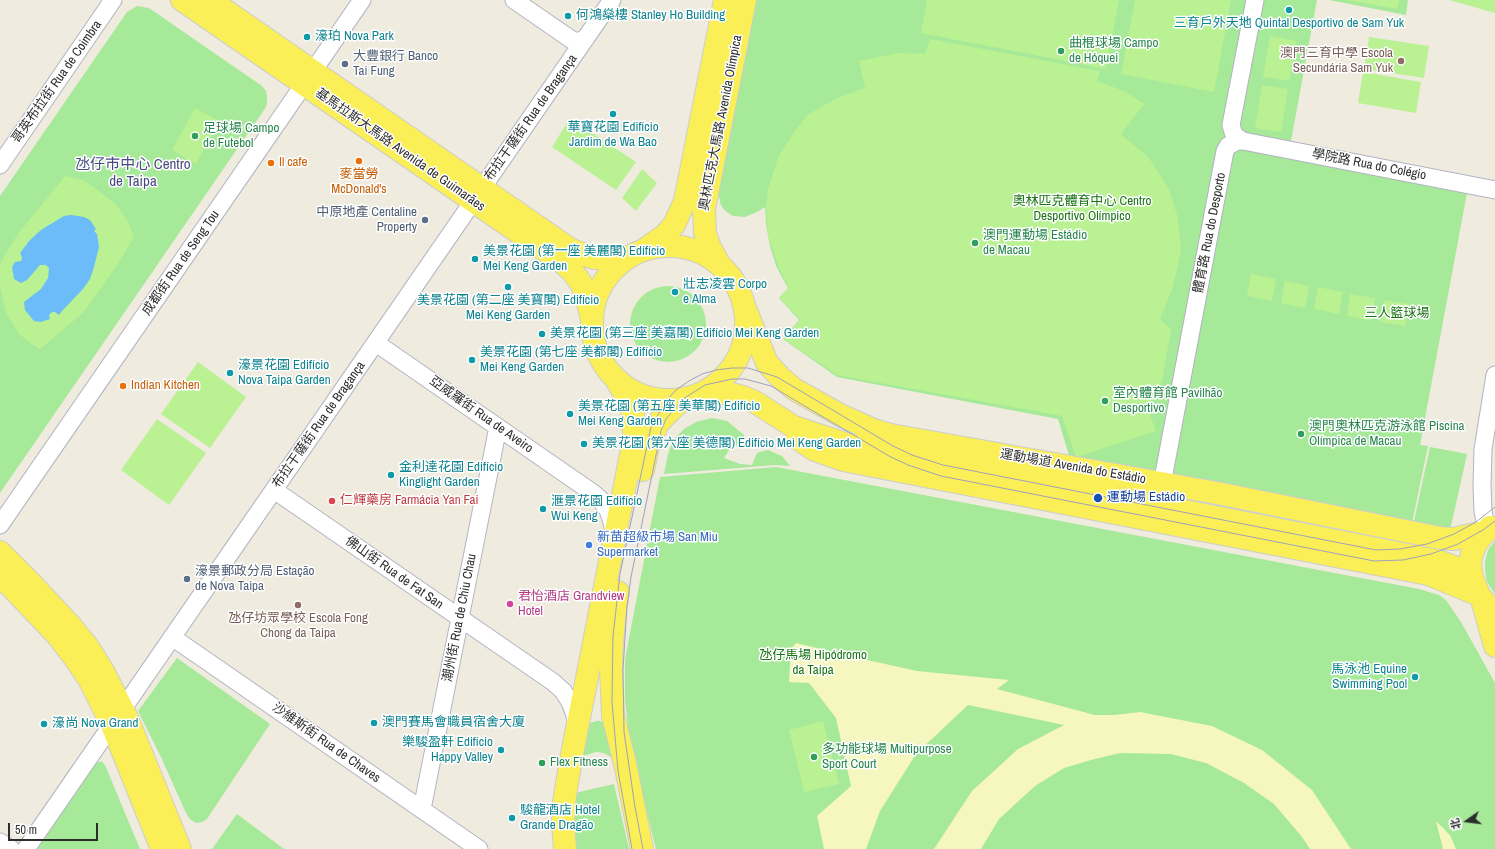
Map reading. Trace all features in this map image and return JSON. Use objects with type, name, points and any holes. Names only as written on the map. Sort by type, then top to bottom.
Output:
[{"type":"main road","name":"基馬拉斯大馬路 Avenida de Guimarães","points":[[182,0],[309,78],[478,195],[564,263],[573,272],[586,295],[592,320]]},
{"type":"main road","name":"基馬拉斯大馬路 Avenida de Guimarães","points":[[210,0],[309,78]]},
{"type":"main road","name":"奧林匹克大馬路 Avenida Olímpica","points":[[592,320],[594,306],[603,283],[610,273],[619,264],[660,239],[674,225],[685,201],[725,0]]},
{"type":"main road","name":"奧林匹克大馬路 Avenida Olímpica","points":[[721,267],[714,257],[707,240],[703,221],[704,208],[745,0]]},
{"type":"main road","name":"基馬拉斯大馬路 Avenida de Guimarães","points":[[478,195],[570,249],[594,258],[618,258],[665,246],[678,246],[703,254],[721,267]]},
{"type":"main road","points":[[642,849],[625,763],[613,716],[611,668],[614,611],[648,446],[658,423],[676,405],[710,388],[725,376],[740,354],[744,342],[746,316],[743,303],[739,291],[732,279],[721,267]]},
{"type":"main road","name":"運動場道 Avenida do Estádio","points":[[743,303],[767,363],[780,377],[794,389],[825,407],[874,430],[892,435],[1162,484],[1440,538],[1453,539],[1490,528]]},
{"type":"main road","points":[[565,849],[563,823],[564,802],[577,725],[634,440],[633,413],[629,401],[623,389],[604,366],[598,355],[594,343],[592,320]]},
{"type":"main road","name":"運動場道 Avenida do Estádio","points":[[615,379],[632,392],[649,398],[667,401],[718,393],[743,397],[755,402],[794,427],[846,444],[951,473],[1428,574],[1482,596]]},
{"type":"main road","name":"運動場道 Avenida do Estádio","points":[[951,473],[1165,506],[1438,561],[1455,567],[1482,596]]},
{"type":"main road","points":[[1162,484],[1159,499],[1165,506]]},
{"type":"main road","points":[[1490,528],[1476,542],[1470,565],[1482,596],[1495,646]]},
{"type":"main road","points":[[0,552],[28,580],[79,636],[103,671],[162,849]]},
{"type":"main road","points":[[0,575],[58,636],[74,657],[96,691],[117,717],[180,849]]},
{"type":"main road","points":[[577,725],[585,712],[596,709],[606,711],[613,716]]},
{"type":"street","name":"哥英布拉街 Rua de Coimbra","points":[[0,164],[113,0]]},
{"type":"street","name":"成都街 Rua de Seng Tou","points":[[0,525],[362,0]]},
{"type":"street","points":[[514,0],[578,44]]},
{"type":"street","name":"布拉干薩街 Rua de Bragança","points":[[26,849],[478,195],[578,44],[612,0]]},
{"type":"street","points":[[1243,141],[1234,135],[1230,125],[1255,0]]},
{"type":"street","name":"學院路 Rua do Colégio","points":[[1243,141],[1495,190]]},
{"type":"street","name":"體育路 Rua do Desporto","points":[[1162,484],[1226,151],[1233,143],[1243,141]]},
{"type":"street","name":"亞威羅街 Rua de Aveiro","points":[[376,343],[600,499],[608,510],[613,527],[613,544]]},
{"type":"street","points":[[1490,528],[1485,522],[1483,511],[1483,449],[1495,375]]},
{"type":"street","name":"潮州街 Rua de Chiu Chau","points":[[422,809],[498,427]]},
{"type":"street","name":"亞威羅街 Rua de Aveiro","points":[[586,488],[599,493],[610,491],[621,484],[628,472]]},
{"type":"street","name":"佛山街 Rua de Fat San","points":[[274,490],[553,682],[563,691],[570,702],[577,725]]},
{"type":"street","name":"沙維斯街 Rua de Chaves","points":[[172,637],[479,849]]},
{"type":"street","points":[[553,682],[567,685],[576,682],[583,677],[589,666]]},
{"type":"street","points":[[0,842],[11,849]]},
{"type":"green space","name":"奧林匹克體育中心 Centro Desportivo Olímpico","points":[[756,0],[1317,0],[1288,157],[1467,193],[1420,445],[1428,446],[1411,528],[1071,462],[1058,419],[837,377],[783,339],[799,320],[779,298],[788,288],[776,266],[770,246],[765,207],[745,217],[733,216],[724,210],[717,190]]},
{"type":"green space","name":"曲棍球場 Campo de Hóquei","points":[[927,0],[1119,0],[1106,69],[921,33]]},
{"type":"green space","points":[[1135,0],[1231,0],[1214,92],[1121,74]]},
{"type":"green space","points":[[1329,0],[1408,0],[1406,15]]},
{"type":"green space","points":[[1346,0],[1399,0],[1397,9]]},
{"type":"green space","points":[[1449,0],[1495,0],[1495,13]]},
{"type":"green space","points":[[137,6],[149,8],[262,86],[266,91],[267,104],[0,493],[0,196],[127,12]]},
{"type":"green space","points":[[1270,36],[1296,41],[1289,81],[1263,77]]},
{"type":"green space","points":[[1369,37],[1429,46],[1424,78],[1364,69]]},
{"type":"green space","name":"澳門運動場 Estádio de Macau","points":[[930,39],[1100,71],[1097,81],[1124,91],[1144,104],[1121,134],[1149,158],[1169,189],[1178,218],[1181,251],[1173,287],[1160,319],[1171,329],[1162,382],[1150,395],[1155,411],[1150,415],[1156,431],[1076,457],[1062,416],[837,375],[784,339],[800,320],[780,298],[789,287],[779,268],[768,236],[766,208],[768,189],[779,155],[797,128],[809,114],[837,98],[865,88],[859,61],[898,53],[925,54]]},
{"type":"green space","points":[[1363,72],[1421,82],[1416,113],[1358,103]]},
{"type":"green space","points":[[1262,85],[1288,89],[1281,132],[1255,128]]},
{"type":"green space","name":"足球場 Campo de Futebol","points":[[195,108],[219,121],[196,164],[172,150]]},
{"type":"green space","points":[[570,118],[636,162],[616,190],[552,147]]},
{"type":"green space","points":[[642,169],[657,183],[636,211],[622,198]]},
{"type":"green space","points":[[65,176],[84,180],[116,204],[128,222],[134,237],[116,267],[83,313],[40,349],[19,334],[6,313],[0,286],[0,265],[18,234]]},
{"type":"green space","points":[[1251,274],[1276,279],[1272,301],[1247,296]]},
{"type":"green space","points":[[1285,281],[1309,286],[1305,308],[1281,303]]},
{"type":"green space","points":[[661,286],[675,286],[689,292],[700,303],[706,317],[706,331],[703,339],[695,351],[689,356],[675,362],[661,362],[647,356],[636,345],[630,331],[630,317],[636,303],[647,292]]},
{"type":"green space","points":[[1318,287],[1343,292],[1339,314],[1314,309]]},
{"type":"green space","points":[[1350,294],[1375,298],[1371,321],[1347,316]]},
{"type":"green space","name":"三人籃球場","points":[[1384,300],[1409,304],[1405,326],[1380,322]]},
{"type":"green space","points":[[198,362],[246,397],[210,448],[161,414]]},
{"type":"green space","points":[[712,418],[727,421],[744,435],[746,443],[731,447],[724,458],[740,464],[752,465],[757,453],[768,450],[782,456],[790,466],[774,465],[664,474],[668,454],[673,440],[684,429],[696,422]]},
{"type":"green space","points":[[157,419],[206,453],[169,505],[121,470]]},
{"type":"green space","points":[[1430,447],[1467,454],[1451,526],[1449,529],[1413,526]]},
{"type":"green space","name":"氹仔馬場 Hipódromo da Taipa","points":[[776,467],[1419,589],[1439,595],[1446,600],[1461,622],[1495,683],[1495,849],[656,849],[634,761],[628,729],[625,698],[625,659],[660,477]]},
{"type":"green space","points":[[1495,541],[1495,594],[1487,582],[1485,561],[1488,550]]},
{"type":"green space","points":[[177,658],[270,724],[207,819],[196,823],[190,819],[186,813],[161,757],[138,711]]},
{"type":"green space","points":[[597,721],[605,723],[609,730],[611,757],[604,753],[596,752],[586,755],[580,760],[586,727],[590,723]]},
{"type":"green space","name":"多功能球場 Multipurpose Sport Court","points":[[823,721],[839,784],[804,792],[789,730]]},
{"type":"green space","points":[[101,761],[105,765],[140,849],[37,849],[96,763]]},
{"type":"green space","points":[[614,784],[629,849],[576,849],[574,815],[575,793]]},
{"type":"green space","points":[[237,814],[284,849],[212,849]]},
{"type":"sand","points":[[796,643],[917,671],[1009,680],[997,689],[1095,715],[1114,715],[1140,712],[1212,726],[1262,750],[1312,790],[1351,849],[1310,849],[1302,837],[1274,804],[1244,783],[1206,763],[1171,754],[1120,753],[1064,768],[1035,786],[999,819],[981,849],[934,849],[972,791],[1018,749],[1064,725],[968,705],[916,754],[880,811],[866,849],[824,849],[817,816],[851,786],[836,718],[809,683],[789,682],[791,649]]},
{"type":"sand","points":[[1436,821],[1450,835],[1456,849],[1443,849]]},
{"type":"water","points":[[71,215],[84,217],[90,220],[96,229],[94,231],[97,234],[99,247],[90,279],[83,289],[59,315],[52,312],[49,315],[50,319],[41,322],[34,321],[25,310],[24,302],[41,289],[48,278],[49,268],[46,265],[40,265],[27,280],[21,283],[14,279],[12,267],[15,262],[21,261],[22,257],[20,253],[30,240],[41,230],[64,216]]},
{"type":"tram line","points":[[632,849],[618,771],[612,702],[613,636],[620,574],[651,427],[666,401],[676,390],[702,374],[716,370],[748,368],[777,377],[893,446],[912,455],[943,465],[1376,550],[1400,549],[1427,544],[1454,534],[1476,522],[1495,507]]},
{"type":"tram line","points":[[643,849],[624,732],[623,669],[627,606],[631,577],[661,431],[666,419],[683,399],[705,385],[732,379],[745,379],[771,386],[889,456],[908,465],[941,476],[1374,561],[1403,560],[1431,554],[1458,544],[1483,530],[1495,521]]},
{"type":"place","name":"三育戶外天地 Quintal Desportivo de Sam Yuk","points":[[1289,10]]},
{"type":"place","name":"何鴻燊樓 Stanley Ho Building","points":[[568,16]]},
{"type":"place","name":"濠珀 Nova Park","points":[[307,37]]},
{"type":"place","name":"曲棍球場 Campo de Hóquei","points":[[1061,51]]},
{"type":"place","name":"澳門三育中學 Escola Secundária Sam Yuk","points":[[1401,61]]},
{"type":"place","name":"大豐銀行 Banco Tai Fung","points":[[345,64]]},
{"type":"place","name":"華寶花園 Edifício Jardim de Wa Bao","points":[[613,114]]},
{"type":"place","name":"足球場 Campo de Futebol","points":[[195,136]]},
{"type":"place","name":"麥當勞 McDonald's","points":[[359,161]]},
{"type":"place","name":"Il cafe","points":[[271,163]]},
{"type":"place","name":"中原地產 Centaline Property","points":[[425,220]]},
{"type":"place","name":"澳門運動場 Estádio de Macau","points":[[975,243]]},
{"type":"place","name":"美景花園 (第一座 美麗閣) Edifício Mei Keng Garden","points":[[475,259]]},
{"type":"place","name":"美景花園 (第二座 美寶閣) Edifício Mei Keng Garden","points":[[508,287]]},
{"type":"place","name":"壯志凌雲 Corpo e Alma","points":[[675,292]]},
{"type":"place","name":"美景花園 (第三座 美嘉閣) Edifício Mei Keng Garden","points":[[542,334]]},
{"type":"place","name":"美景花園 (第七座 美都閣) Edifício Mei Keng Garden","points":[[472,360]]},
{"type":"place","name":"濠景花園 Edifício Nova Taipa Garden","points":[[230,373]]},
{"type":"place","name":"Indian Kitchen","points":[[123,386]]},
{"type":"place","name":"室內體育館 Pavilhão Desportivo","points":[[1105,401]]},
{"type":"place","name":"美景花園 (第五座 美華閣) Edifício Mei Keng Garden","points":[[570,414]]},
{"type":"place","name":"澳門奧林匹克游泳館 Piscina Olímpica de Macau","points":[[1301,434]]},
{"type":"place","name":"美景花園 (第六座 美德閣) Edifício Mei Keng Garden","points":[[584,444]]},
{"type":"place","name":"金利達花園 Edifício Kinglight Garden","points":[[391,475]]},
{"type":"place","name":"運動場 Estádio","points":[[1098,498]]},
{"type":"place","name":"仁輝藥房 Farmácia Yan Fai","points":[[332,501]]},
{"type":"place","name":"滙景花園 Edifício Wui Keng","points":[[543,509]]},
{"type":"place","name":"新苗超級市場 San Miu Supermarket","points":[[589,545]]},
{"type":"place","name":"濠景郵政分局 Estação de Nova Taipa","points":[[187,579]]},
{"type":"place","name":"君怡酒店 Grandview Hotel","points":[[510,604]]},
{"type":"place","name":"氹仔坊眾學校 Escola Fong Chong da Taipa","points":[[298,605]]},
{"type":"place","name":"馬泳池 Equine Swimming Pool","points":[[1415,677]]},
{"type":"place","name":"澳門賽馬會職員宿舍大廈","points":[[374,723]]},
{"type":"place","name":"濠尚 Nova Grand","points":[[44,724]]},
{"type":"place","name":"樂駿盈軒 Edifício Happy Valley","points":[[501,750]]},
{"type":"place","name":"多功能球場 Multipurpose Sport Court","points":[[814,757]]},
{"type":"place","name":"Flex Fitness","points":[[542,763]]},
{"type":"place","name":"駿龍酒店 Hotel Grande Dragão","points":[[512,818]]},
{"type":"district","name":"氹仔市中心 Centro de Taipa","points":[[133,174]]}]
